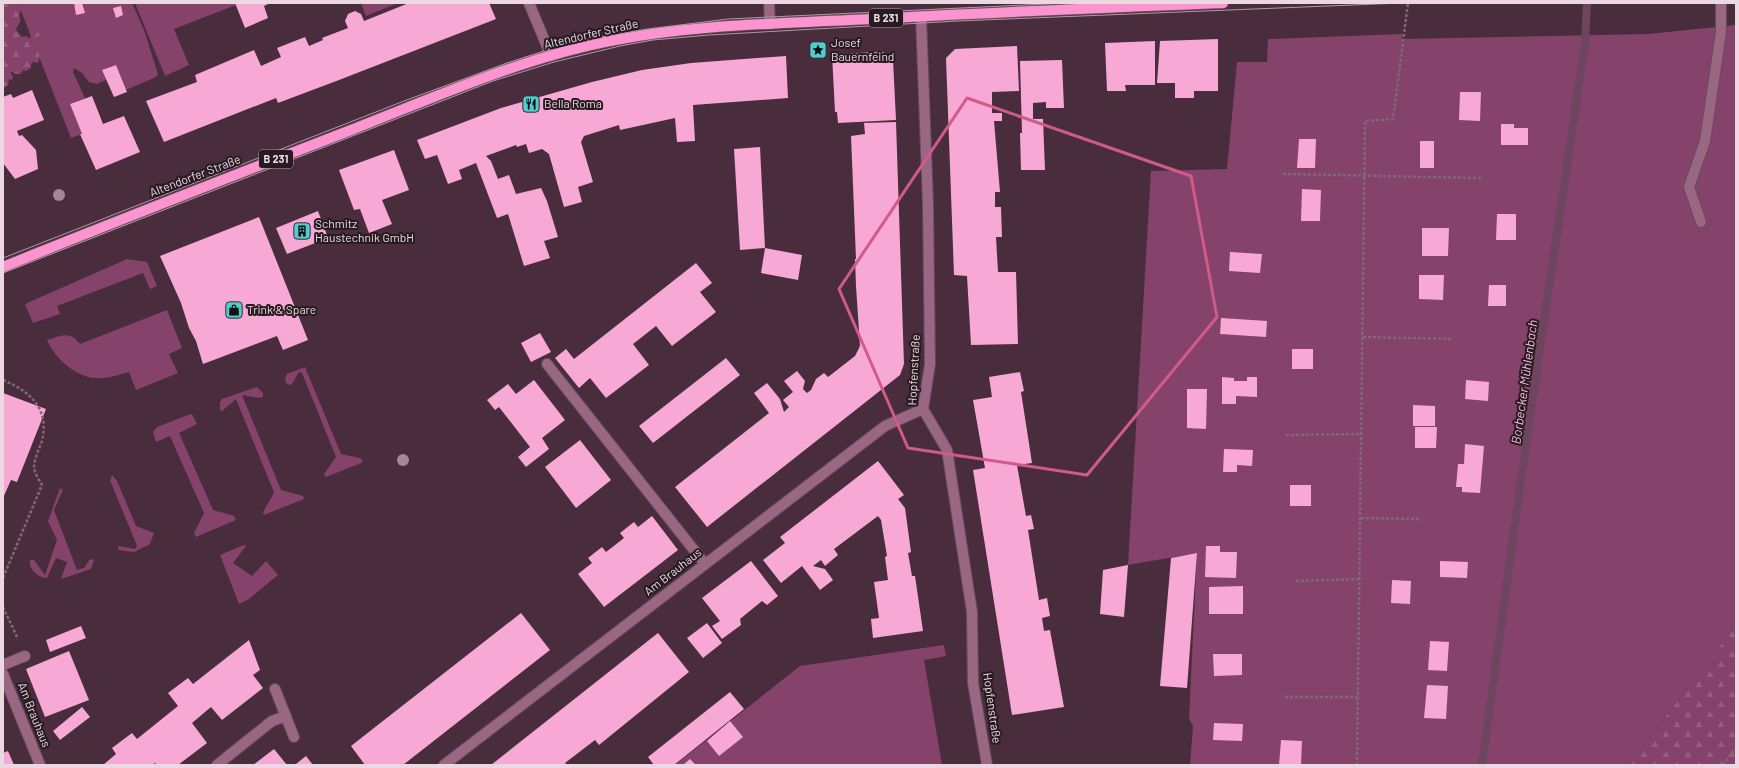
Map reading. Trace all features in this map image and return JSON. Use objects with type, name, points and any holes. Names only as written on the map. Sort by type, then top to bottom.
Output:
[{"type":"main road","name":"Altendorfer Straße","points":[[3,267],[196,189],[465,85],[579,48],[643,35],[698,28],[921,16],[1224,3]]},
{"type":"street","points":[[529,3],[551,56]]},
{"type":"street","points":[[769,3],[770,24]]},
{"type":"street","points":[[1701,222],[1689,187],[1705,140],[1721,32],[1722,3]]},
{"type":"street","name":"Hopfenstraße","points":[[921,16],[928,197],[930,364],[924,409],[947,450],[972,612],[973,683],[987,765]]},
{"type":"street","points":[[547,364],[705,564]]},
{"type":"street","name":"Am Brauhaus","points":[[444,765],[885,426],[924,409]]},
{"type":"street","points":[[3,664],[25,656]]},
{"type":"street","name":"Am Brauhaus","points":[[3,674],[40,765]]},
{"type":"street","points":[[275,689],[294,737]]},
{"type":"street","points":[[216,765],[272,721],[286,716]]},
{"type":"path","points":[[1357,765],[1365,121],[1393,119],[1408,3]]},
{"type":"path","points":[[1283,174],[1481,178]]},
{"type":"path","points":[[1363,337],[1453,339]]},
{"type":"path","points":[[3,380],[22,391],[41,409],[44,431],[35,459],[34,468],[42,485],[3,578]]},
{"type":"path","points":[[1286,435],[1362,434]]},
{"type":"path","points":[[1361,518],[1420,519]]},
{"type":"path","points":[[1296,581],[1360,579]]},
{"type":"path","points":[[3,607],[25,656]]},
{"type":"path","points":[[1285,697],[1358,697]]},
{"type":"path","points":[[1723,765],[1736,748]]},
{"type":"highlighted area","points":[[967,98],[1191,176],[1217,317],[1087,475],[908,448],[839,289]]},
{"type":"green space","points":[[3,3],[12,3],[12,6],[17,6],[21,11],[19,16],[20,22],[16,30],[22,37],[27,36],[29,39],[33,33],[38,32],[40,35],[37,37],[39,40],[37,50],[39,53],[38,63],[34,62],[31,64],[31,68],[26,71],[23,70],[21,74],[10,73],[13,76],[12,80],[9,79],[8,85],[3,88]]},
{"type":"green space","points":[[12,3],[74,3],[76,14],[84,12],[82,3],[132,3],[144,30],[158,74],[156,77],[126,90],[116,65],[103,70],[106,80],[97,84],[89,82],[82,73],[74,68],[73,72],[85,98],[70,104],[82,134],[71,138],[21,11],[17,6],[12,6]]},
{"type":"green space","points":[[135,3],[235,3],[236,5],[174,29],[189,65],[165,76]]},
{"type":"green space","points":[[361,3],[398,3],[366,16]]},
{"type":"green space","points":[[1736,25],[1736,625],[1628,765],[1190,765],[1193,726],[1189,719],[1197,553],[1128,565],[1151,171],[1227,169],[1237,62],[1267,62],[1268,39],[1402,34],[1402,39],[1648,34]]},
{"type":"green space","points":[[127,259],[147,262],[157,286],[150,289],[143,273],[57,306],[60,314],[33,323],[25,304]]},
{"type":"green space","points":[[167,310],[182,348],[169,354],[178,373],[136,390],[129,372],[104,378],[95,378],[78,373],[56,355],[47,340],[65,335],[72,337],[80,344]]},
{"type":"green space","points":[[305,367],[341,454],[360,458],[363,461],[326,477],[324,474],[336,457],[302,373],[299,372],[292,384],[289,385],[286,383],[285,378],[287,374]]},
{"type":"green space","points":[[257,387],[263,393],[263,397],[259,398],[242,395],[281,490],[303,496],[304,499],[264,515],[263,512],[274,493],[236,399],[222,411],[220,410],[220,402],[222,399]]},
{"type":"green space","points":[[192,414],[197,424],[179,433],[213,510],[234,516],[236,520],[196,537],[194,533],[204,513],[170,436],[156,442],[153,432],[157,427]]},
{"type":"green space","points":[[112,475],[117,481],[136,526],[154,533],[150,544],[134,552],[119,550],[118,548],[119,546],[135,549],[137,546],[110,481]]},
{"type":"green space","points":[[60,488],[63,490],[54,510],[77,570],[84,568],[90,559],[94,560],[91,569],[61,579],[67,562],[56,558],[47,578],[44,578],[32,570],[30,560],[34,560],[45,575],[57,540],[48,521]]},
{"type":"green space","points":[[244,545],[246,546],[233,563],[252,576],[266,561],[278,575],[249,599],[239,604],[220,555]]},
{"type":"green space","points":[[1736,625],[1736,765],[1628,765]]},
{"type":"green space","points":[[944,645],[946,656],[924,660],[942,765],[675,765],[800,666]]},
{"type":"building","points":[[74,3],[82,3],[85,13],[76,15]]},
{"type":"building","points":[[235,3],[270,3],[264,6],[268,18],[245,28]]},
{"type":"building","points":[[409,3],[489,3],[496,19],[278,103],[276,98],[164,142],[146,101],[197,82],[195,75],[254,50],[261,66],[281,57],[277,48],[305,37],[309,46],[323,40],[322,38],[348,28],[345,21],[348,14],[355,11],[361,14],[364,21]]},
{"type":"building","points":[[121,6],[123,15],[116,18],[113,8]]},
{"type":"building","points":[[1218,39],[1218,91],[1194,91],[1194,98],[1175,98],[1175,83],[1157,83],[1160,41]]},
{"type":"building","points":[[1155,41],[1155,85],[1125,85],[1126,91],[1107,91],[1105,43]]},
{"type":"building","points":[[1017,46],[1019,91],[992,92],[992,113],[1002,113],[1002,121],[994,121],[1000,192],[995,192],[995,207],[1001,207],[1002,237],[996,237],[998,272],[1016,272],[1018,344],[971,345],[967,276],[954,275],[946,58],[955,49]]},
{"type":"building","points":[[883,52],[893,60],[896,120],[838,123],[837,112],[835,112],[832,54]]},
{"type":"building","points":[[786,56],[788,98],[693,105],[695,141],[677,142],[675,118],[620,130],[619,125],[584,136],[581,142],[593,182],[578,187],[582,202],[564,207],[549,154],[542,149],[529,153],[526,144],[517,147],[516,145],[486,156],[491,161],[498,179],[509,175],[516,194],[541,188],[547,201],[558,237],[544,241],[550,258],[524,266],[508,214],[497,218],[476,163],[459,170],[462,179],[448,184],[437,155],[425,159],[417,140],[501,108],[592,82],[642,70],[691,63]]},
{"type":"building","points":[[1062,60],[1064,108],[1046,108],[1046,102],[1033,103],[1033,119],[1043,119],[1045,170],[1021,170],[1020,133],[1022,133],[1020,61]]},
{"type":"building","points":[[116,65],[127,92],[114,97],[102,70]]},
{"type":"building","points":[[32,90],[44,120],[17,131],[19,136],[22,135],[36,150],[38,169],[15,179],[3,163],[3,97],[11,94],[13,98]]},
{"type":"building","points":[[1460,92],[1481,92],[1480,121],[1459,120]]},
{"type":"building","points":[[92,96],[103,124],[124,116],[140,152],[96,170],[80,134],[82,134],[70,104]]},
{"type":"building","points":[[896,122],[904,364],[900,375],[707,527],[675,487],[769,413],[754,393],[767,383],[780,399],[784,412],[789,407],[783,400],[793,392],[784,381],[797,371],[805,381],[803,389],[807,393],[811,390],[816,379],[824,373],[828,377],[855,356],[860,346],[856,286],[851,136],[865,134],[864,123]]},
{"type":"building","points":[[1501,124],[1514,124],[1514,128],[1528,128],[1528,145],[1501,145]]},
{"type":"building","points":[[1299,139],[1316,139],[1315,168],[1297,168]]},
{"type":"building","points":[[1420,141],[1434,141],[1434,168],[1420,168]]},
{"type":"building","points":[[760,147],[765,248],[740,250],[734,149]]},
{"type":"building","points":[[394,150],[409,190],[382,200],[392,224],[369,233],[360,209],[354,210],[339,170]]},
{"type":"building","points":[[1302,189],[1321,190],[1320,221],[1301,221]]},
{"type":"building","name":"Schmitz Haustechnik GmbH","points":[[318,211],[328,238],[287,254],[276,228]]},
{"type":"building","points":[[1497,214],[1516,214],[1516,240],[1496,240]]},
{"type":"building","points":[[259,217],[308,340],[283,350],[277,336],[203,364],[196,341],[189,328],[181,303],[160,256]]},
{"type":"building","points":[[1422,228],[1449,228],[1448,256],[1422,256]]},
{"type":"building","points":[[765,248],[802,255],[798,280],[761,273]]},
{"type":"building","points":[[1230,252],[1262,254],[1260,273],[1229,271]]},
{"type":"building","points":[[696,263],[712,283],[700,292],[716,312],[672,346],[656,326],[633,344],[649,365],[606,398],[590,378],[579,388],[555,358],[566,349],[574,359]]},
{"type":"building","points":[[1419,275],[1444,275],[1443,300],[1419,299]]},
{"type":"building","points":[[1489,285],[1506,285],[1506,306],[1488,306]]},
{"type":"building","points":[[1221,318],[1267,321],[1266,337],[1220,334]]},
{"type":"building","points":[[540,333],[551,352],[531,362],[521,343]]},
{"type":"building","points":[[1292,349],[1313,349],[1313,369],[1292,369]]},
{"type":"building","points":[[726,358],[740,375],[653,443],[639,426]]},
{"type":"building","points":[[1020,372],[1024,391],[1021,392],[1032,463],[1017,465],[1026,516],[1031,515],[1034,529],[1028,530],[1039,600],[1047,598],[1050,616],[1042,618],[1044,631],[1050,630],[1064,707],[1012,715],[973,470],[985,468],[973,400],[992,397],[989,377]]},
{"type":"building","points":[[1222,377],[1234,378],[1234,381],[1247,381],[1247,377],[1257,377],[1257,397],[1236,396],[1236,404],[1222,404]]},
{"type":"building","points":[[534,380],[565,420],[542,438],[549,449],[526,467],[518,457],[530,447],[499,407],[495,410],[487,400],[508,384],[516,394]]},
{"type":"building","points":[[1466,380],[1489,382],[1488,401],[1465,399]]},
{"type":"building","points":[[1187,389],[1207,389],[1206,429],[1187,428]]},
{"type":"building","points":[[3,393],[46,409],[17,482],[11,480],[3,498]]},
{"type":"building","points":[[1413,405],[1435,406],[1435,426],[1413,426]]},
{"type":"building","points":[[1415,427],[1437,427],[1436,448],[1415,448]]},
{"type":"building","points":[[580,440],[611,480],[576,508],[545,467]]},
{"type":"building","points":[[1465,444],[1484,446],[1480,493],[1462,492],[1462,487],[1456,487],[1458,464],[1464,464]]},
{"type":"building","points":[[1224,449],[1253,450],[1252,466],[1237,465],[1237,472],[1223,472]]},
{"type":"building","points":[[878,461],[904,495],[898,499],[905,508],[911,552],[908,553],[912,576],[915,576],[923,631],[873,638],[871,619],[879,618],[874,582],[888,580],[885,557],[887,556],[881,520],[878,516],[834,549],[838,555],[825,566],[821,560],[813,566],[825,569],[833,580],[820,590],[802,566],[781,583],[763,560],[785,543],[780,537]]},
{"type":"building","points":[[1290,485],[1311,485],[1311,506],[1290,506]]},
{"type":"building","points":[[652,516],[678,550],[604,607],[578,574],[592,563],[588,558],[602,547],[606,552],[624,538],[620,533],[634,522],[638,527]]},
{"type":"building","points":[[1206,546],[1220,546],[1220,552],[1237,552],[1236,578],[1205,577]]},
{"type":"building","points":[[1197,553],[1187,688],[1160,686],[1171,558]]},
{"type":"building","points":[[751,561],[778,596],[767,605],[762,601],[740,619],[741,625],[722,639],[712,626],[720,621],[702,598]]},
{"type":"building","points":[[1440,561],[1468,562],[1467,578],[1440,577]]},
{"type":"building","points":[[1128,565],[1124,617],[1100,614],[1103,570]]},
{"type":"building","points":[[1392,580],[1411,581],[1410,604],[1391,603]]},
{"type":"building","points":[[1243,586],[1243,614],[1209,614],[1209,587]]},
{"type":"building","points":[[521,613],[550,650],[403,765],[365,765],[351,746]]},
{"type":"building","points":[[707,623],[722,643],[703,658],[687,638]]},
{"type":"building","points":[[81,626],[86,638],[50,652],[46,640]]},
{"type":"building","points":[[658,633],[689,672],[599,745],[595,740],[565,763],[567,765],[491,765]]},
{"type":"building","points":[[249,640],[260,670],[253,675],[263,688],[222,720],[211,707],[192,723],[207,743],[178,765],[157,765],[155,763],[152,765],[103,765],[116,754],[112,748],[132,733],[137,739],[178,706],[168,693],[188,678],[193,684]]},
{"type":"building","points":[[1430,641],[1449,642],[1447,671],[1428,670]]},
{"type":"building","points":[[69,651],[89,700],[45,717],[26,669]]},
{"type":"building","points":[[1213,654],[1242,654],[1242,675],[1214,676]]},
{"type":"building","points":[[1427,685],[1448,686],[1446,719],[1424,718]]},
{"type":"building","points":[[730,692],[744,709],[674,765],[654,765],[648,757]]},
{"type":"building","points":[[82,707],[90,717],[60,740],[53,731]]},
{"type":"building","points":[[730,721],[743,737],[719,756],[707,741]]},
{"type":"building","points":[[1214,723],[1243,724],[1242,741],[1213,740]]},
{"type":"building","points":[[1281,740],[1302,741],[1301,765],[1279,765]]},
{"type":"building","points":[[274,749],[287,765],[253,765]]},
{"type":"building","points":[[8,751],[14,765],[3,765],[3,753]]},
{"type":"building","points":[[306,756],[313,765],[296,764]]},
{"type":"building","points":[[690,759],[696,765],[683,765]]},
{"type":"waterway","name":"Borbecker Mühlenbach","points":[[1482,765],[1525,451],[1585,43],[1587,3]]},
{"type":"tram line","points":[[3,258],[404,101],[507,63],[572,42],[648,29],[728,19],[1067,3]]},
{"type":"tram line","points":[[3,273],[493,81],[554,62],[620,46],[653,40],[709,35],[958,21],[1402,3]]},
{"type":"place","name":"Josef Bauernfeind","points":[[818,50]]},
{"type":"place","name":"Bella Roma","points":[[531,104]]},
{"type":"place","name":"Schmitz Haustechnik GmbH","points":[[302,231]]},
{"type":"place","name":"Trink & Spare","points":[[234,310]]}]
